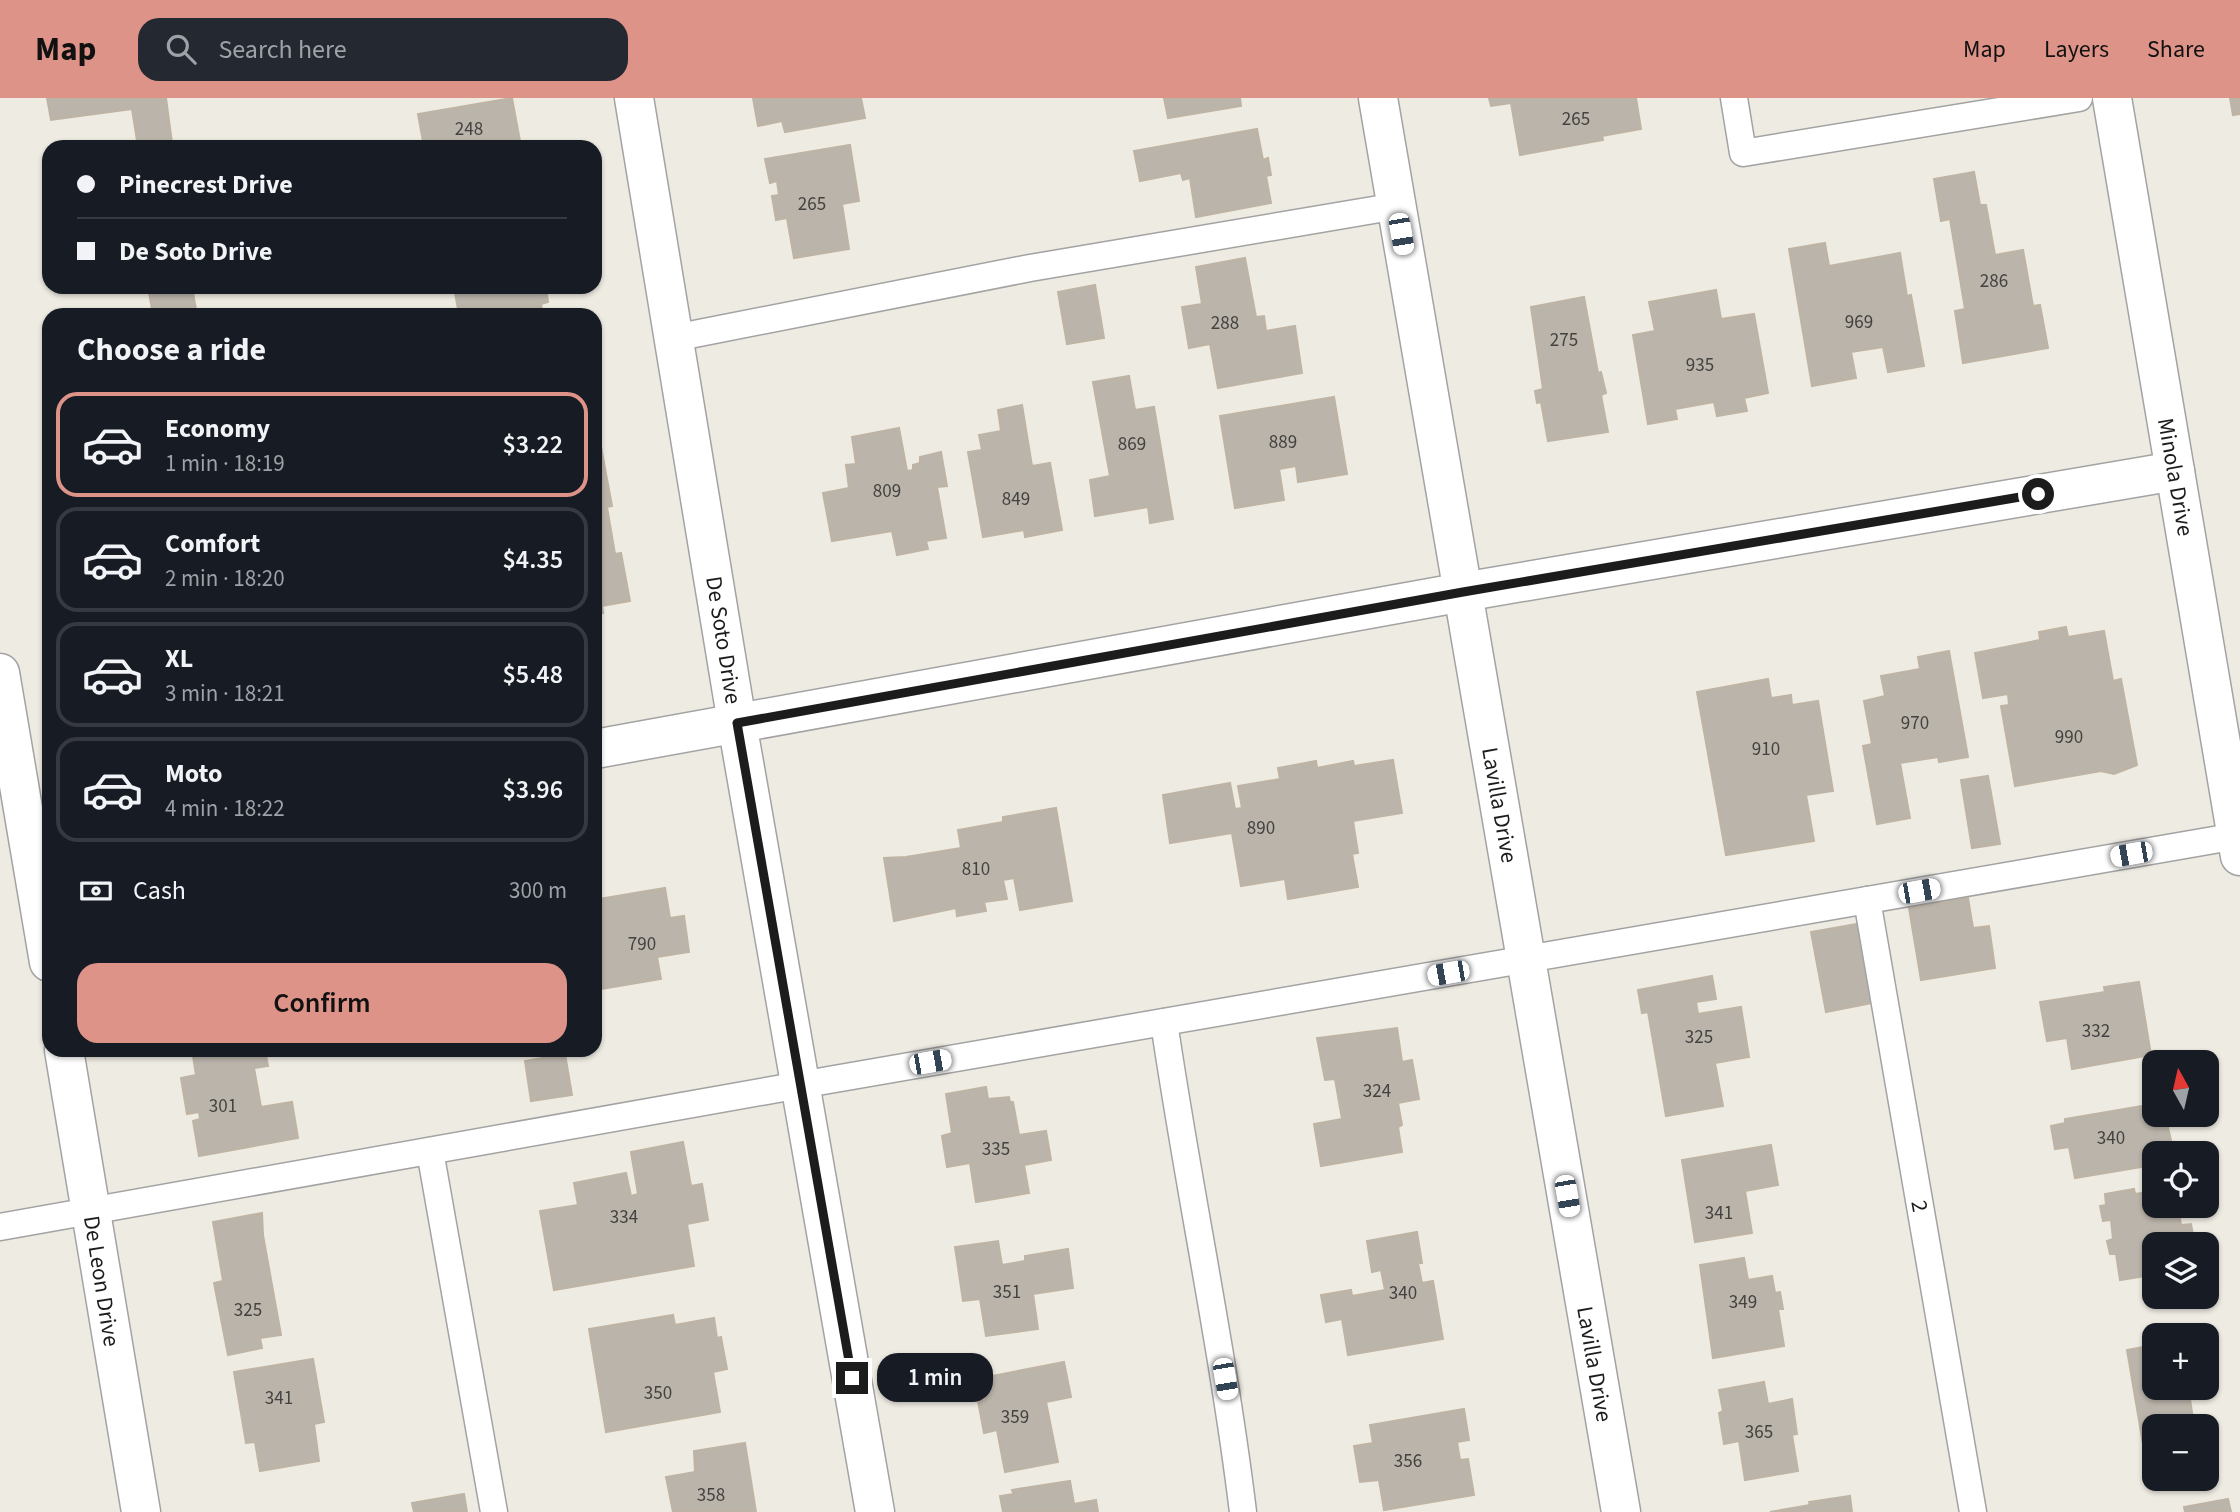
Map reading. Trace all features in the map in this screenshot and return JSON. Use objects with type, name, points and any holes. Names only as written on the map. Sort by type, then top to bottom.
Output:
[{"type":"street","name":"De Soto Drive","points":[[634,98],[737,723],[875,1512]]},
{"type":"street","name":"Lavilla Drive","points":[[1378,98],[1621,1512]]},
{"type":"street","name":"Minola Drive","points":[[2112,98],[2238,846]]},
{"type":"street","points":[[602,748],[1463,592],[2175,471]]},
{"type":"street","points":[[0,673],[27,853],[42,927]]},
{"type":"street","name":"De Leon Drive","points":[[65,1057],[141,1512]]},
{"type":"lane","points":[[1734,98],[1743,153],[2079,98]]},
{"type":"lane","points":[[674,338],[1030,268],[1397,206]]},
{"type":"lane","points":[[0,1227],[1867,900],[2238,846]]},
{"type":"lane","name":"2","points":[[1867,900],[1973,1512]]},
{"type":"lane","points":[[1164,1022],[1179,1125],[1233,1430],[1243,1512]]},
{"type":"lane","points":[[430,1151],[494,1512]]},
{"type":"building","points":[[47,98],[166,98],[172,140],[137,140],[132,109],[51,120]]},
{"type":"building","points":[[512,98],[520,140],[423,140],[418,114]]},
{"type":"building","points":[[753,98],[861,98],[865,118],[785,132],[782,121],[758,126]]},
{"type":"building","points":[[1164,98],[1240,98],[1241,106],[1168,118]]},
{"type":"building","points":[[1489,98],[1636,98],[1641,129],[1602,136],[1603,140],[1520,155],[1511,103],[1491,106]]},
{"type":"building","points":[[2230,98],[2240,98],[2240,114],[2233,115]]},
{"type":"building","points":[[1257,129],[1263,160],[1268,158],[1271,175],[1266,176],[1271,203],[1196,217],[1190,178],[1183,180],[1181,173],[1140,181],[1134,151]]},
{"type":"building","points":[[850,145],[859,201],[842,204],[849,249],[794,258],[787,218],[776,220],[772,196],[779,195],[777,181],[770,183],[765,159]]},
{"type":"building","points":[[1974,172],[1980,205],[1986,205],[1995,255],[2023,250],[2033,306],[2040,305],[2048,348],[1963,363],[1955,311],[1965,309],[1950,219],[1941,221],[1934,179]]},
{"type":"building","points":[[1825,243],[1829,266],[1900,253],[1924,366],[1888,372],[1883,347],[1851,352],[1856,378],[1812,386],[1789,249]]},
{"type":"building","points":[[1245,258],[1256,317],[1264,316],[1266,331],[1295,326],[1302,373],[1218,388],[1210,344],[1189,348],[1182,307],[1202,304],[1196,267]]},
{"type":"building","points":[[1095,285],[1104,338],[1067,344],[1058,292]]},
{"type":"building","points":[[1716,290],[1721,319],[1754,314],[1768,393],[1744,398],[1747,411],[1717,416],[1714,402],[1675,409],[1677,419],[1648,424],[1633,335],[1655,331],[1649,302]]},
{"type":"building","points":[[149,294],[193,294],[196,308],[152,308]]},
{"type":"building","points":[[455,294],[547,294],[548,302],[541,304],[542,308],[458,308]]},
{"type":"building","points":[[1584,297],[1598,373],[1601,372],[1606,393],[1601,395],[1608,432],[1548,441],[1541,402],[1537,403],[1535,391],[1543,389],[1531,307]]},
{"type":"building","points":[[1129,376],[1135,410],[1154,407],[1173,519],[1150,523],[1148,507],[1095,516],[1090,480],[1110,476],[1093,382]]},
{"type":"building","points":[[1334,397],[1347,474],[1298,482],[1296,466],[1279,469],[1284,500],[1235,508],[1220,416]]},
{"type":"building","points":[[1022,405],[1032,466],[1050,463],[1062,530],[1025,537],[1024,530],[983,537],[968,452],[982,450],[979,435],[1001,431],[998,410]]},
{"type":"building","points":[[899,428],[907,471],[913,470],[913,465],[920,463],[920,457],[941,452],[947,486],[937,487],[946,538],[926,541],[928,549],[897,555],[892,531],[832,541],[823,493],[849,488],[846,465],[856,464],[852,437]]},
{"type":"building","points":[[602,452],[612,506],[607,507],[615,554],[621,553],[630,601],[602,606]]},
{"type":"building","points":[[2066,627],[2068,637],[2104,631],[2113,681],[2121,679],[2137,765],[2114,774],[2101,771],[2015,786],[2001,706],[2009,705],[2008,694],[1983,698],[1975,653],[2040,640],[2039,632]]},
{"type":"building","points":[[1949,651],[1968,757],[1939,762],[1938,757],[1900,763],[1910,818],[1877,824],[1863,746],[1872,744],[1864,701],[1885,696],[1881,676],[1920,669],[1918,657]]},
{"type":"building","points":[[1768,679],[1771,698],[1791,695],[1792,705],[1818,701],[1833,791],[1806,795],[1814,841],[1726,855],[1697,692]]},
{"type":"building","points":[[1393,760],[1402,813],[1353,821],[1358,853],[1352,854],[1358,887],[1288,899],[1285,879],[1241,886],[1232,833],[1170,843],[1163,795],[1230,783],[1235,809],[1242,808],[1238,786],[1280,779],[1278,768],[1316,761],[1317,768],[1353,761],[1354,766]]},
{"type":"building","points":[[1988,776],[2000,844],[1972,848],[1961,780]]},
{"type":"building","points":[[1056,808],[1072,901],[1020,910],[1014,878],[1003,880],[1007,899],[984,902],[986,911],[957,916],[956,908],[894,921],[884,858],[961,848],[958,830],[1003,822],[1003,817]]},
{"type":"building","points":[[665,888],[670,918],[684,916],[689,952],[657,957],[661,979],[602,989],[602,898]]},
{"type":"building","points":[[1968,898],[1973,928],[1989,926],[1995,968],[1921,980],[1909,908]]},
{"type":"building","points":[[1857,924],[1872,1003],[1826,1012],[1811,932]]},
{"type":"building","points":[[1712,976],[1716,999],[1696,1002],[1698,1014],[1741,1007],[1749,1057],[1715,1063],[1723,1106],[1666,1116],[1648,1012],[1642,1013],[1638,990]]},
{"type":"building","points":[[2139,982],[2150,1050],[2142,1050],[2142,1057],[2072,1069],[2067,1038],[2047,1041],[2040,1002],[2105,992],[2104,987]]},
{"type":"building","points":[[1397,1028],[1402,1062],[1412,1060],[1419,1099],[1398,1103],[1402,1125],[1398,1127],[1402,1152],[1321,1166],[1314,1124],[1342,1119],[1335,1079],[1325,1080],[1317,1038]]},
{"type":"building","points":[[193,1057],[266,1057],[268,1066],[254,1068],[261,1107],[292,1102],[298,1138],[199,1156],[193,1121],[200,1119],[199,1112],[187,1114],[181,1078],[196,1075]]},
{"type":"building","points":[[566,1057],[572,1095],[531,1101],[525,1061]]},
{"type":"building","points":[[986,1087],[988,1099],[1009,1097],[1010,1102],[1013,1102],[1019,1135],[1046,1131],[1051,1160],[1024,1165],[1029,1193],[976,1202],[970,1163],[947,1167],[942,1136],[952,1133],[946,1094]]},
{"type":"building","points":[[2142,1106],[2142,1127],[2168,1127],[2171,1141],[2142,1141],[2142,1167],[2075,1178],[2069,1147],[2055,1149],[2051,1126],[2065,1123],[2065,1119]]},
{"type":"building","points":[[683,1142],[691,1186],[702,1184],[708,1220],[687,1224],[694,1266],[554,1290],[540,1211],[578,1205],[574,1183],[626,1173],[631,1196],[638,1194],[631,1152]]},
{"type":"building","points":[[1771,1145],[1778,1185],[1745,1191],[1752,1233],[1695,1242],[1682,1160]]},
{"type":"building","points":[[2134,1189],[2135,1194],[2142,1193],[2142,1218],[2180,1218],[2181,1225],[2191,1224],[2192,1232],[2142,1232],[2142,1276],[2120,1280],[2116,1254],[2110,1254],[2107,1241],[2113,1239],[2111,1220],[2103,1221],[2100,1206],[2106,1205],[2105,1194]]},
{"type":"building","points":[[262,1213],[263,1235],[281,1335],[260,1338],[262,1348],[228,1355],[214,1283],[223,1281],[213,1222]]},
{"type":"building","points":[[1417,1232],[1422,1283],[1433,1281],[1443,1339],[1348,1355],[1342,1319],[1326,1322],[1321,1295],[1351,1290],[1352,1296],[1385,1290],[1381,1270],[1372,1272],[1367,1241]]},
{"type":"building","points":[[998,1241],[1002,1265],[1025,1261],[1025,1256],[1068,1249],[1073,1288],[1033,1294],[1038,1329],[986,1336],[980,1299],[963,1301],[955,1247]]},
{"type":"building","points":[[1744,1258],[1748,1280],[1772,1276],[1775,1293],[1780,1292],[1783,1309],[1778,1309],[1784,1346],[1713,1358],[1700,1265]]},
{"type":"building","points":[[673,1315],[675,1325],[714,1318],[727,1369],[713,1372],[720,1412],[606,1432],[589,1329]]},
{"type":"building","points":[[2142,1347],[2142,1400],[2190,1400],[2192,1414],[2142,1414],[2142,1438],[2127,1350]]},
{"type":"building","points":[[313,1359],[324,1422],[314,1424],[319,1461],[260,1471],[255,1442],[246,1443],[234,1372]]},
{"type":"building","points":[[1064,1362],[1071,1397],[1046,1402],[1058,1462],[1005,1472],[997,1430],[984,1433],[978,1401],[986,1399],[982,1378]]},
{"type":"building","points":[[1764,1382],[1768,1404],[1792,1399],[1797,1434],[1792,1435],[1798,1471],[1745,1480],[1739,1441],[1724,1444],[1719,1413],[1723,1411],[1719,1390]]},
{"type":"building","points":[[1464,1409],[1469,1440],[1457,1442],[1460,1460],[1468,1459],[1474,1495],[1384,1510],[1379,1480],[1360,1482],[1354,1446],[1373,1443],[1370,1425]]},
{"type":"building","points":[[745,1443],[756,1512],[673,1512],[666,1477],[695,1472],[694,1451]]},
{"type":"building","points":[[1070,1481],[1074,1504],[1096,1500],[1098,1512],[1003,1512],[1000,1496],[1014,1494],[1012,1490]]},
{"type":"building","points":[[464,1494],[467,1512],[414,1512],[412,1503]]},
{"type":"building","points":[[1850,1496],[1852,1512],[1770,1512],[1810,1505],[1809,1502]]},
{"type":"building","points":[[2228,1499],[2231,1512],[2185,1512],[2184,1507]]},
{"type":"route","points":[[852,1378],[737,723],[1463,592],[2038,494]]}]
